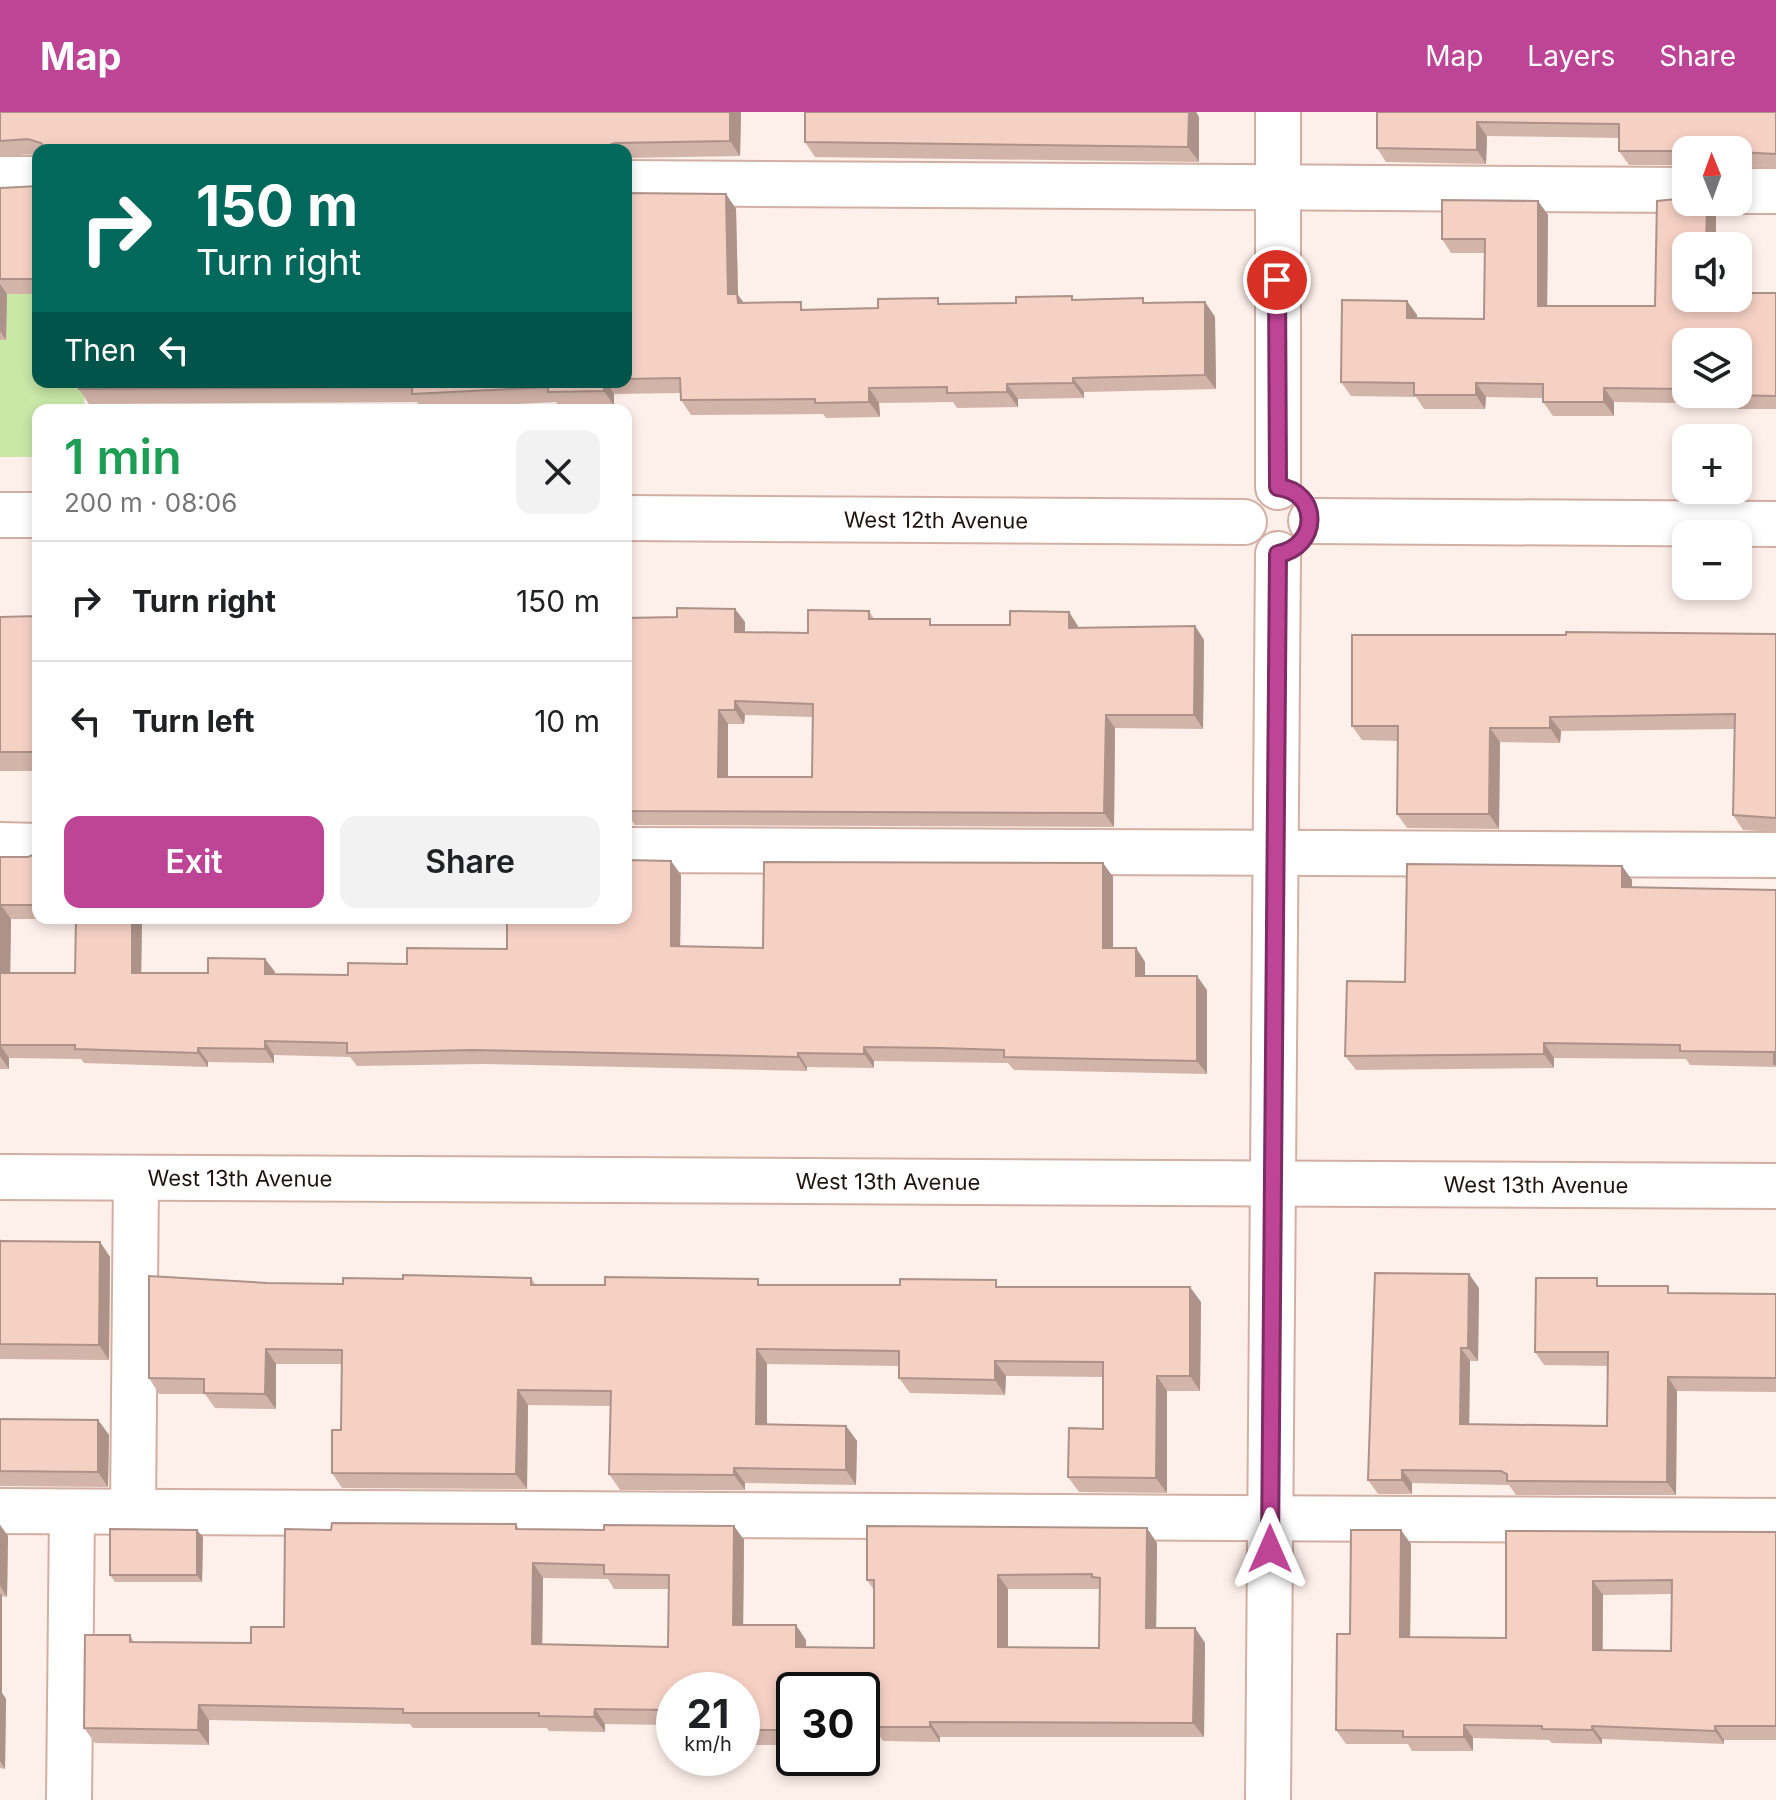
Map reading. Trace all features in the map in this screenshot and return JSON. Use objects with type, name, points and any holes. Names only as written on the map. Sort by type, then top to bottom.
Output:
[{"type":"street","points":[[1278,112],[1278,487]]},
{"type":"street","points":[[0,179],[32,179]]},
{"type":"street","points":[[632,183],[1672,190]]},
{"type":"street","points":[[1752,191],[1776,191]]},
{"type":"street","points":[[1278,487],[1289,488],[1305,501],[1311,521],[1309,532],[1297,547],[1278,554],[1268,552],[1251,541],[1244,522],[1245,511],[1257,493],[1278,487]]},
{"type":"street","points":[[0,515],[32,515]]},
{"type":"street","name":"West 12th Avenue","points":[[632,518],[1244,522]]},
{"type":"street","points":[[1311,521],[1776,524]]},
{"type":"street","points":[[1268,1800],[1278,554]]},
{"type":"street","points":[[0,845],[32,846]]},
{"type":"street","points":[[632,850],[1776,855]]},
{"type":"street","name":"West 13th Avenue","points":[[0,1177],[1776,1186]]},
{"type":"street","points":[[133,1512],[136,1178]]},
{"type":"street","points":[[0,1511],[1776,1521]]},
{"type":"street","points":[[69,1800],[72,1512]]},
{"type":"green space","points":[[0,196],[32,196],[32,388],[85,388],[84,404],[32,404],[32,457],[0,457]]},
{"type":"building","points":[[0,112],[730,112],[730,141],[612,144],[42,144],[28,139],[0,141]]},
{"type":"building","points":[[805,112],[1189,112],[1188,147],[805,142]]},
{"type":"building","points":[[1377,112],[1776,112],[1776,154],[1752,153],[1752,136],[1672,136],[1672,151],[1619,151],[1619,124],[1477,122],[1477,150],[1377,148]]},
{"type":"building","points":[[32,186],[32,279],[0,279],[0,188]]},
{"type":"building","points":[[632,193],[726,194],[728,294],[737,294],[738,303],[801,302],[801,310],[878,308],[878,299],[938,298],[938,304],[1016,303],[1016,297],[1072,296],[1072,300],[1143,298],[1143,303],[1205,302],[1205,375],[1073,378],[1073,383],[1007,384],[1007,392],[947,393],[947,387],[869,388],[869,402],[815,403],[815,399],[681,400],[680,378],[632,379]]},
{"type":"building","points":[[1672,199],[1672,216],[1707,216],[1706,232],[1672,232],[1672,312],[1752,312],[1752,293],[1776,293],[1776,396],[1752,396],[1752,328],[1672,328],[1672,389],[1604,388],[1604,402],[1543,402],[1543,384],[1476,383],[1476,395],[1414,395],[1414,383],[1341,382],[1342,300],[1407,301],[1407,318],[1484,319],[1485,239],[1442,239],[1442,200],[1538,201],[1538,306],[1655,306],[1657,201]]},
{"type":"building","points":[[79,388],[246,388],[79,389]]},
{"type":"building","points":[[412,388],[529,388],[412,394]]},
{"type":"building","points":[[548,388],[604,388],[604,391],[548,392]]},
{"type":"building","points":[[677,608],[735,609],[735,632],[808,633],[808,610],[869,611],[869,619],[930,619],[930,625],[1010,625],[1010,611],[1069,612],[1069,628],[1195,626],[1194,715],[1106,715],[1104,813],[632,811],[632,618],[677,617]],"holes":[[[735,701],[813,704],[812,777],[718,777],[719,710],[735,710]]]},
{"type":"building","points":[[32,616],[32,752],[0,752],[0,617]]},
{"type":"building","points":[[1566,632],[1776,634],[1776,818],[1733,815],[1735,714],[1550,717],[1550,728],[1490,728],[1489,814],[1397,814],[1398,726],[1352,726],[1352,635],[1566,635]]},
{"type":"building","points":[[32,855],[32,905],[1,905],[1,973],[75,973],[76,924],[132,924],[132,973],[208,973],[208,958],[265,959],[265,974],[348,975],[348,963],[407,964],[407,948],[507,949],[507,924],[632,924],[632,860],[671,861],[671,946],[763,948],[764,862],[1103,863],[1103,948],[1136,948],[1136,976],[1197,976],[1197,1061],[1004,1057],[1004,1050],[941,1048],[864,1047],[864,1054],[798,1053],[798,1057],[471,1050],[347,1053],[347,1043],[265,1041],[265,1049],[198,1048],[198,1053],[75,1049],[75,1045],[0,1045],[0,857]]},
{"type":"building","points":[[1407,864],[1622,866],[1622,887],[1776,890],[1776,1064],[1774,1052],[1680,1051],[1680,1045],[1544,1043],[1544,1054],[1345,1056],[1347,981],[1405,982]]},
{"type":"building","points":[[0,1241],[100,1242],[99,1345],[0,1344]]},
{"type":"building","points":[[1375,1273],[1469,1274],[1468,1348],[1461,1348],[1460,1424],[1607,1426],[1608,1352],[1535,1352],[1536,1278],[1597,1278],[1597,1286],[1668,1286],[1668,1293],[1776,1294],[1776,1378],[1668,1377],[1667,1482],[1507,1481],[1507,1474],[1501,1471],[1402,1470],[1402,1480],[1368,1480]]},
{"type":"building","points":[[403,1275],[531,1278],[531,1285],[605,1285],[605,1277],[758,1279],[758,1285],[900,1285],[900,1279],[996,1280],[996,1287],[1190,1287],[1190,1376],[1157,1376],[1156,1478],[1068,1477],[1069,1428],[1103,1429],[1103,1362],[995,1361],[995,1380],[899,1378],[899,1351],[757,1349],[756,1424],[846,1426],[846,1470],[734,1468],[734,1475],[609,1474],[611,1391],[518,1390],[516,1474],[332,1473],[332,1430],[341,1430],[342,1350],[266,1349],[265,1394],[204,1393],[204,1379],[149,1378],[149,1276],[343,1284],[343,1278],[403,1279]]},
{"type":"building","points":[[0,1419],[98,1420],[98,1472],[0,1471]]},
{"type":"building","points":[[332,1523],[516,1524],[516,1529],[604,1530],[604,1525],[734,1526],[733,1625],[796,1625],[796,1647],[874,1648],[874,1580],[867,1580],[867,1526],[1147,1528],[1146,1628],[1195,1628],[1193,1723],[930,1722],[930,1727],[880,1727],[880,1672],[776,1672],[776,1730],[760,1730],[760,1672],[656,1672],[656,1710],[595,1709],[594,1717],[199,1705],[198,1730],[84,1728],[85,1635],[130,1635],[130,1642],[251,1643],[251,1627],[284,1627],[285,1529],[331,1530]],"holes":[[[533,1563],[604,1565],[604,1574],[669,1575],[668,1647],[532,1644]],[[1092,1574],[1092,1577],[1100,1578],[1099,1648],[998,1647],[998,1575]]]},
{"type":"building","points":[[110,1529],[197,1530],[197,1575],[110,1575]]},
{"type":"building","points":[[1351,1530],[1401,1530],[1400,1637],[1506,1638],[1506,1531],[1776,1532],[1776,1726],[1715,1726],[1715,1731],[1464,1725],[1464,1737],[1403,1737],[1403,1731],[1336,1730],[1337,1634],[1350,1634]],"holes":[[[1672,1580],[1671,1651],[1593,1650],[1593,1581]]]},
{"type":"route","points":[[1270,1549],[1278,554],[1288,552],[1304,541],[1311,521],[1305,501],[1289,488],[1278,487],[1277,280]]}]
